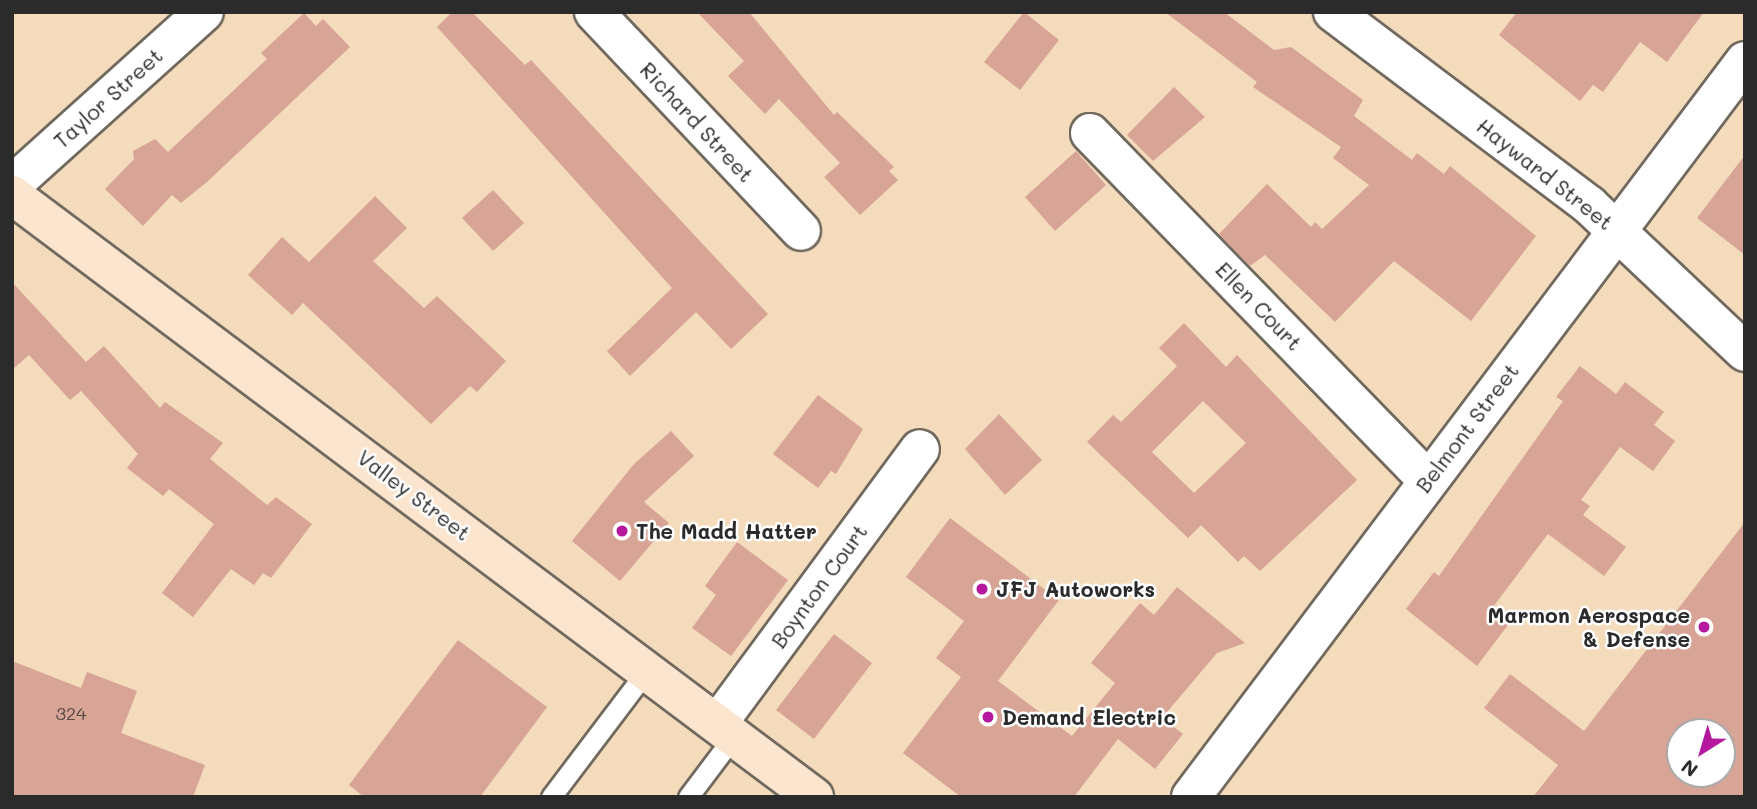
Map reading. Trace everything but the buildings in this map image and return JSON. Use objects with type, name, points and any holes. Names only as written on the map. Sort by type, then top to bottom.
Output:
[{"type":"main road","name":"Valley Street","points":[[12,194],[814,797]]},
{"type":"street","name":"Taylor Street","points":[[12,185],[204,12]]},
{"type":"street","name":"Richard Street","points":[[594,12],[801,231]]},
{"type":"street","name":"Hayward Street","points":[[1333,12],[1617,229],[1745,352]]},
{"type":"street","name":"Belmont Street","points":[[1191,797],[1745,61]]},
{"type":"street","name":"Ellen Court","points":[[1090,133],[1427,480]]},
{"type":"street","name":"Boynton Court","points":[[726,730],[920,449]]},
{"type":"lane","points":[[551,797],[648,670]]},
{"type":"lane","points":[[688,797],[726,730]]},
{"type":"place","name":"The Madd Hatter","points":[[622,531]]},
{"type":"place","name":"JFJ Autoworks","points":[[982,589]]},
{"type":"place","name":"Marmon Aerospace & Defense","points":[[1704,627]]},
{"type":"place","name":"Demand Electric","points":[[988,717]]}]
